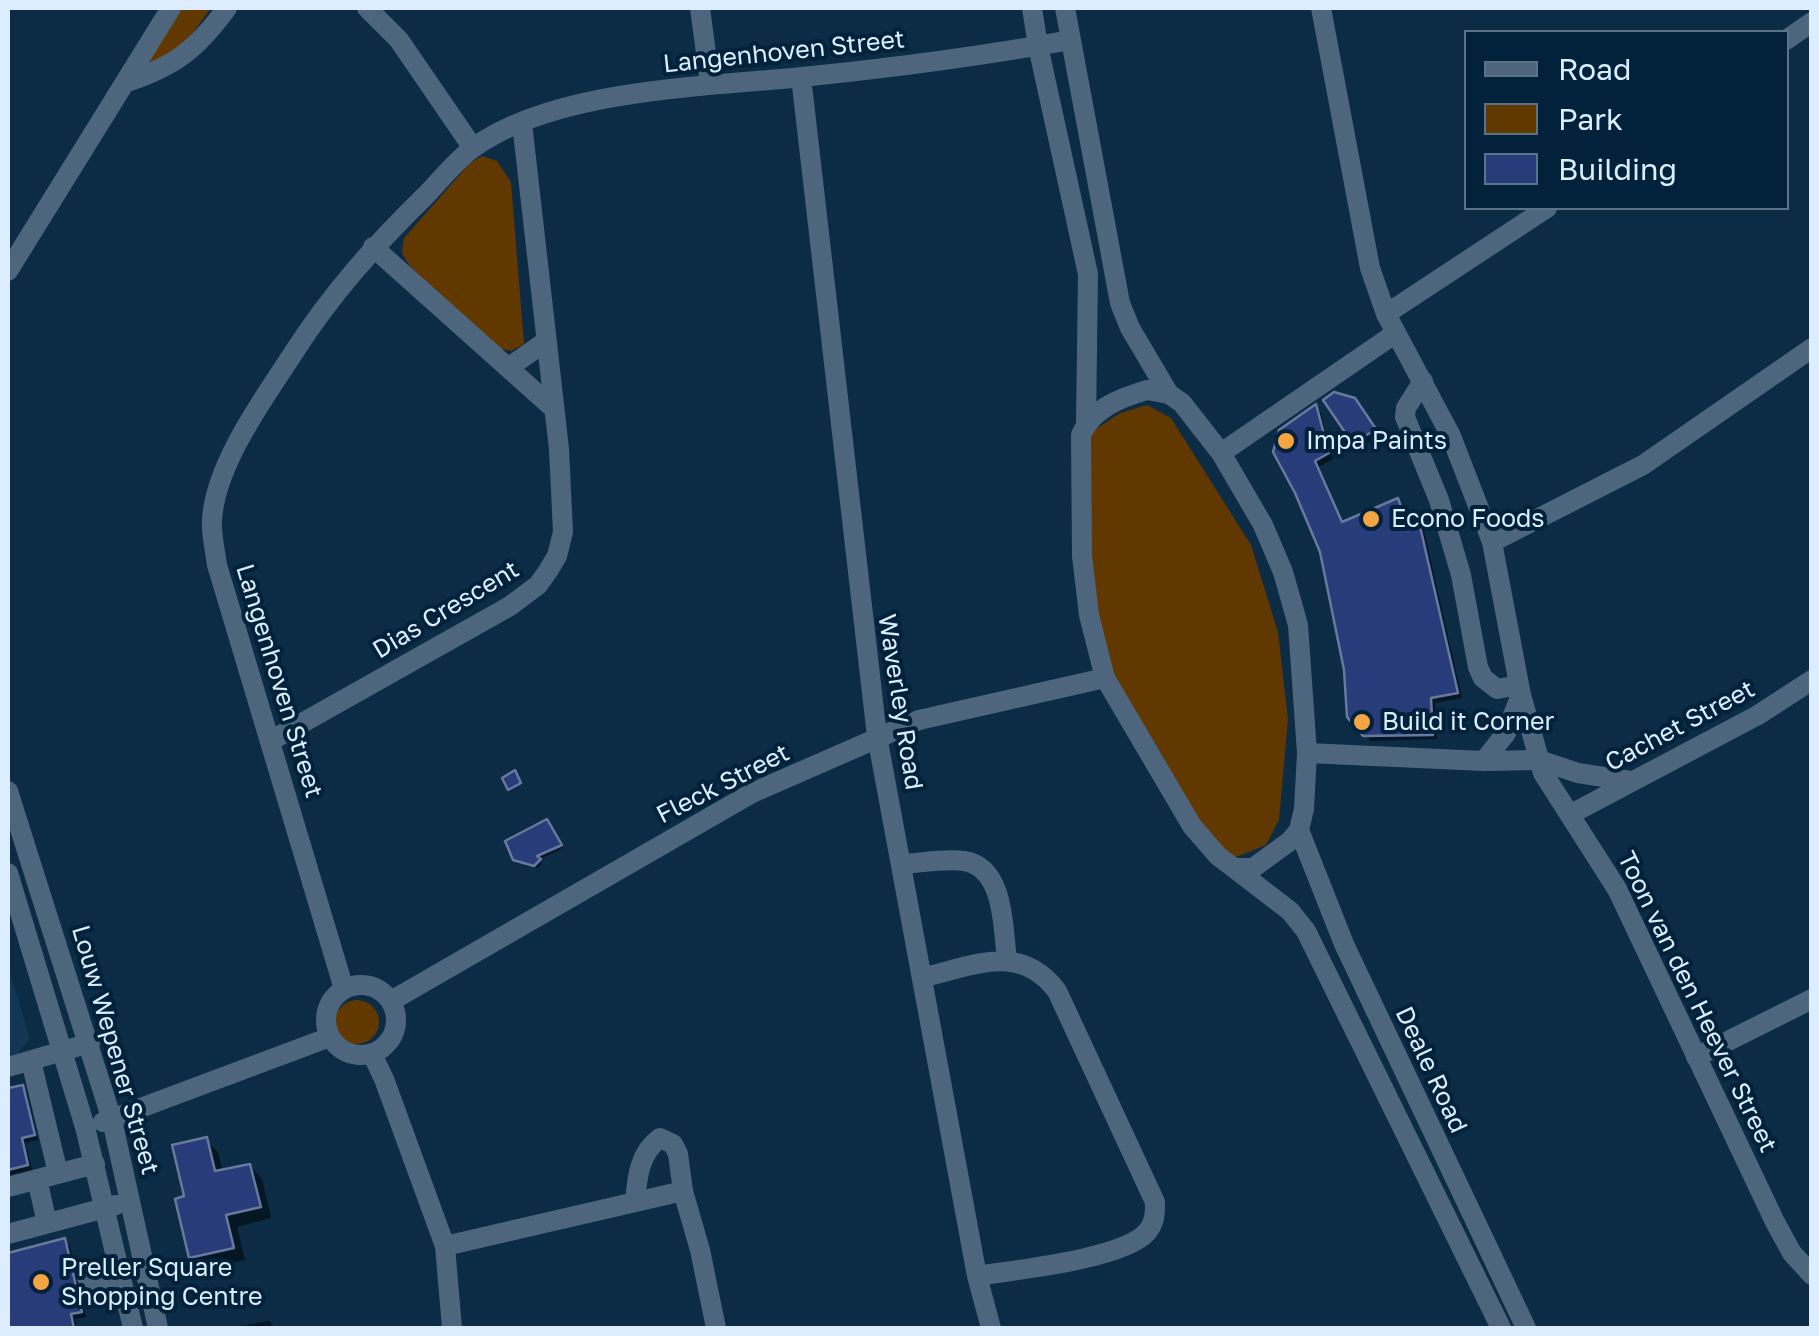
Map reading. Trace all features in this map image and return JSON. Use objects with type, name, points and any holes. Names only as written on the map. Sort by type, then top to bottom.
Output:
[{"type":"street","points":[[8,271],[171,8]]},
{"type":"street","points":[[127,82],[174,64],[202,40],[227,8]]},
{"type":"street","points":[[367,8],[399,40],[473,148]]},
{"type":"street","points":[[700,8],[710,83]]},
{"type":"street","name":"Deale Road","points":[[1032,8],[1088,274],[1086,424],[1078,450],[1082,556],[1105,678],[1192,826],[1218,856],[1290,911],[1306,931],[1501,1328]]},
{"type":"street","name":"Deale Road","points":[[1066,8],[1120,303],[1130,328],[1169,394],[1196,418],[1263,525],[1291,598],[1298,625],[1307,753],[1299,830],[1344,944],[1526,1328]]},
{"type":"street","name":"Toon van den Heever Street","points":[[1321,8],[1370,268],[1391,323],[1451,436],[1492,542],[1520,690],[1543,773],[1617,889],[1775,1222],[1792,1253],[1812,1275]]},
{"type":"street","points":[[1789,38],[1812,22]]},
{"type":"street","name":"Langenhoven Street","points":[[344,988],[217,565],[212,520],[223,475],[238,444],[325,303],[372,247],[473,148],[522,123],[574,106],[710,83],[801,77],[1071,40]]},
{"type":"street","name":"Waverley Road","points":[[801,77],[877,736],[977,1276],[991,1328]]},
{"type":"street","name":"Dias Crescent","points":[[272,740],[510,606],[538,585],[557,556],[563,532],[559,449],[522,123]]},
{"type":"street","points":[[1221,453],[1544,210]]},
{"type":"street","points":[[372,247],[552,408]]},
{"type":"street","points":[[508,368],[545,342]]},
{"type":"street","points":[[1492,542],[1643,466],[1812,348]]},
{"type":"street","points":[[1423,381],[1406,408],[1405,417],[1440,500],[1461,574],[1478,667],[1483,678],[1497,690],[1520,690],[1506,732],[1484,762]]},
{"type":"street","points":[[1086,424],[1117,398],[1147,390],[1169,394]]},
{"type":"street","name":"Fleck Street","points":[[391,1000],[752,793],[877,736],[962,709],[1105,678]]},
{"type":"street","name":"Cachet Street","points":[[1571,814],[1758,715],[1812,680]]},
{"type":"street","points":[[1307,753],[1484,762],[1539,760],[1578,773],[1630,781]]},
{"type":"street","name":"Louw Wepener Street","points":[[8,791],[112,1120],[158,1328]]},
{"type":"street","points":[[1234,868],[1254,868],[1299,830]]},
{"type":"street","points":[[902,864],[960,860],[976,863],[987,871],[1000,904],[1007,960]]},
{"type":"street","name":"Louw Wepener Street","points":[[8,873],[87,1132],[132,1328]]},
{"type":"street","points":[[924,977],[1007,960],[1031,965],[1056,991],[1155,1202],[1155,1217],[1146,1233],[1125,1246],[1072,1260],[977,1276]]},
{"type":"street","points":[[368,985],[380,989],[391,1000],[396,1012],[393,1036],[372,1054],[348,1052],[330,1037],[326,1013],[344,988],[368,985]]},
{"type":"street","points":[[1696,1057],[1812,999]]},
{"type":"street","points":[[51,1144],[330,1037]]},
{"type":"street","points":[[8,1066],[90,1044]]},
{"type":"street","points":[[372,1054],[445,1246],[452,1328]]},
{"type":"street","points":[[30,1061],[58,1174]]},
{"type":"street","points":[[634,1202],[644,1156],[660,1138],[673,1144],[716,1328]]},
{"type":"street","points":[[8,1187],[95,1164]]},
{"type":"street","points":[[37,1179],[47,1223]]},
{"type":"street","points":[[445,1246],[683,1192]]},
{"type":"street","points":[[8,1234],[132,1201]]},
{"type":"street","points":[[87,1278],[101,1284],[121,1281]]},
{"type":"shaded area","points":[[8,966],[30,1038],[17,1054],[8,1058]]},
{"type":"green space","points":[[176,8],[211,8],[174,52],[142,65]]},
{"type":"green space","points":[[482,156],[497,161],[511,182],[524,344],[511,351],[492,347],[409,265],[402,253],[404,238],[470,163]]},
{"type":"green space","points":[[1147,405],[1171,418],[1251,545],[1278,632],[1288,719],[1279,820],[1266,845],[1236,857],[1205,842],[1129,719],[1098,643],[1082,461],[1093,431],[1120,413]]},
{"type":"green space","points":[[357,1000],[373,1006],[379,1022],[373,1038],[357,1044],[341,1038],[335,1022],[341,1006]]},
{"type":"building","points":[[1334,392],[1355,398],[1376,429],[1353,444],[1323,400]]},
{"type":"building","points":[[1316,404],[1329,453],[1315,461],[1342,522],[1398,498],[1404,516],[1417,513],[1458,693],[1431,698],[1433,735],[1363,736],[1347,717],[1344,670],[1320,552],[1273,452],[1279,430]]},
{"type":"building","points":[[515,770],[521,783],[508,790],[502,778]]},
{"type":"building","points":[[547,819],[562,845],[537,856],[541,859],[534,866],[513,860],[505,841]]},
{"type":"building","points":[[23,1085],[35,1135],[22,1138],[28,1165],[8,1170],[8,1088]]},
{"type":"building","points":[[207,1137],[215,1171],[250,1164],[261,1207],[226,1215],[234,1248],[189,1258],[175,1199],[184,1196],[172,1145]]},
{"type":"building","name":"Preller Square Shopping Centre","points":[[65,1238],[82,1312],[71,1314],[74,1328],[8,1328],[8,1253]]},
{"type":"place","name":"Impa Paints","points":[[1286,441]]},
{"type":"place","name":"Econo Foods","points":[[1371,519]]},
{"type":"place","name":"Build it Corner","points":[[1362,722]]},
{"type":"place","name":"Preller Square Shopping Centre","points":[[41,1282]]}]
